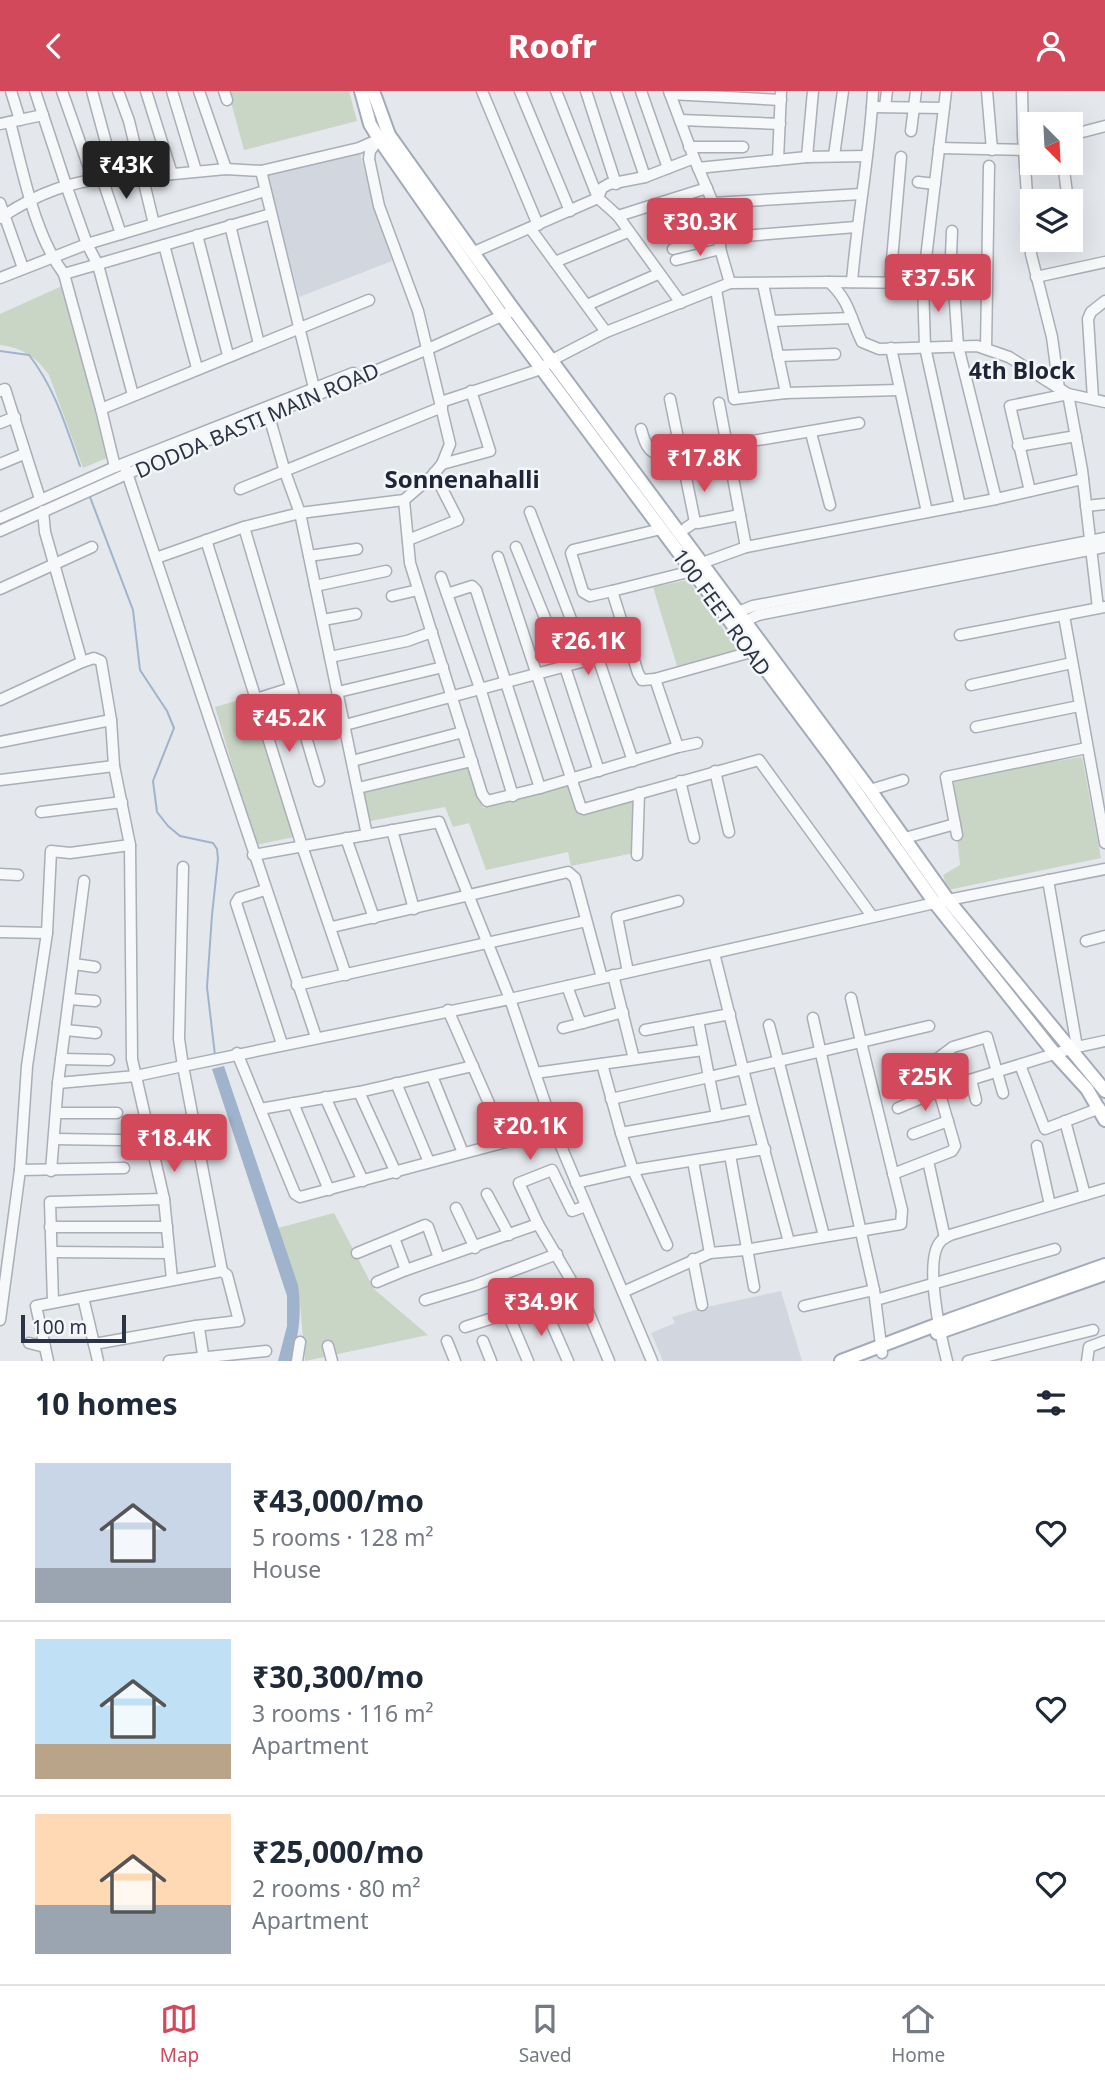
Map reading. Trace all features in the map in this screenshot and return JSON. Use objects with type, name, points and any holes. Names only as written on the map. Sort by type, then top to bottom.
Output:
[{"type":"main road","name":"100 FEET ROAD","points":[[360,91],[370,124],[384,137],[474,252],[697,567],[905,838],[942,901],[1074,1047],[1105,1091]]},
{"type":"main road","name":"100 FEET ROAD","points":[[373,91],[384,137],[501,315],[661,529],[697,567]]},
{"type":"main road","name":"100 FEET ROAD","points":[[736,619],[751,652],[942,901],[1055,1054],[1087,1089],[1102,1114]]},
{"type":"main road","points":[[841,1361],[866,1358],[882,1349],[1105,1265]]},
{"type":"main road","points":[[939,1328],[1105,1274]]},
{"type":"street","points":[[11,91],[10,122],[31,198],[51,257],[64,274],[101,409],[156,558],[316,1037]]},
{"type":"street","points":[[35,91],[87,244],[98,265],[133,395]]},
{"type":"street","points":[[62,91],[121,234]]},
{"type":"street","points":[[92,91],[115,176]]},
{"type":"street","points":[[118,91],[129,121],[154,224]]},
{"type":"street","points":[[146,91],[172,174]]},
{"type":"street","points":[[172,91],[196,171]]},
{"type":"street","points":[[199,91],[226,169]]},
{"type":"street","points":[[482,91],[534,226],[555,263],[606,332]]},
{"type":"street","points":[[520,91],[570,211]]},
{"type":"street","points":[[556,91],[598,198],[618,216],[681,303]]},
{"type":"street","points":[[586,91],[616,184]]},
{"type":"street","points":[[615,91],[645,177]]},
{"type":"street","points":[[641,91],[668,168]]},
{"type":"street","points":[[807,157],[813,91]]},
{"type":"street","points":[[834,156],[843,91]]},
{"type":"street","points":[[852,282],[873,91]]},
{"type":"street","points":[[885,106],[887,91]]},
{"type":"street","points":[[911,131],[916,91]]},
{"type":"street","points":[[946,91],[923,283],[925,347],[960,506]]},
{"type":"street","points":[[987,91],[992,150]]},
{"type":"street","points":[[1022,91],[1023,112]]},
{"type":"street","points":[[730,283],[720,249],[713,203],[670,92],[781,95],[778,160]]},
{"type":"street","points":[[872,107],[944,108]]},
{"type":"street","points":[[10,122],[43,115]]},
{"type":"street","points":[[680,120],[780,124]]},
{"type":"street","points":[[1083,132],[1105,126]]},
{"type":"street","points":[[2,217],[31,198],[66,185],[115,176],[142,177],[226,169],[261,171],[359,148],[384,137]]},
{"type":"street","points":[[156,558],[244,527],[300,513],[404,500],[442,464],[450,444],[427,346],[410,284],[379,206],[369,159],[370,151],[384,137]]},
{"type":"street","points":[[690,147],[743,147]]},
{"type":"street","points":[[939,148],[1020,150]]},
{"type":"street","points":[[474,252],[598,198],[602,188],[609,184],[645,177],[668,168],[696,163],[867,156]]},
{"type":"street","points":[[890,283],[901,157]]},
{"type":"street","points":[[986,349],[989,166]]},
{"type":"street","points":[[261,171],[314,388]]},
{"type":"street","points":[[960,635],[1102,607],[1090,545],[1076,436],[1031,254],[1026,175]]},
{"type":"street","points":[[918,182],[935,184]]},
{"type":"street","points":[[618,216],[706,188]]},
{"type":"street","points":[[0,278],[87,244],[265,191]]},
{"type":"street","points":[[713,203],[861,194]]},
{"type":"street","points":[[0,202],[2,217],[23,268]]},
{"type":"street","points":[[64,274],[271,214]]},
{"type":"street","points":[[663,225],[715,214]]},
{"type":"street","points":[[230,225],[259,344]]},
{"type":"street","points":[[720,249],[674,254],[719,238],[856,227]]},
{"type":"street","points":[[952,231],[950,281],[954,288],[958,346],[996,499]]},
{"type":"street","points":[[555,263],[628,232]]},
{"type":"street","points":[[197,235],[228,355]]},
{"type":"street","points":[[164,245],[197,368]]},
{"type":"street","points":[[1036,277],[1105,262]]},
{"type":"street","points":[[587,305],[659,274]]},
{"type":"street","points":[[829,282],[841,293],[849,307],[862,342],[879,349],[977,345],[1009,356],[1064,391],[1105,402]]},
{"type":"street","points":[[240,489],[285,473],[471,391],[541,369],[552,360],[606,332],[730,283],[923,283]]},
{"type":"street","points":[[763,283],[786,393]]},
{"type":"street","points":[[716,289],[734,399],[786,393],[900,390]]},
{"type":"street","points":[[101,409],[228,355],[369,300]]},
{"type":"street","points":[[1093,399],[1088,319],[1091,312],[1105,301]]},
{"type":"street","name":"DODDA BASTI MAIN ROAD","points":[[40,499],[267,411],[513,308]]},
{"type":"street","points":[[771,321],[852,318]]},
{"type":"street","name":"DODDA BASTI MAIN ROAD","points":[[267,411],[314,388],[427,346]]},
{"type":"street","points":[[891,348],[928,512]]},
{"type":"street","points":[[778,356],[835,354]]},
{"type":"street","points":[[0,391],[5,389],[40,499],[0,518]]},
{"type":"street","points":[[442,464],[490,451],[471,391]]},
{"type":"street","points":[[1030,491],[1010,406],[1064,391]]},
{"type":"street","points":[[670,399],[691,525],[740,515]]},
{"type":"street","points":[[719,403],[746,547]]},
{"type":"street","points":[[267,411],[300,513],[367,835]]},
{"type":"street","points":[[0,423],[15,417]]},
{"type":"street","points":[[641,429],[648,448],[653,454],[661,456],[859,423]]},
{"type":"street","points":[[811,433],[830,505]]},
{"type":"street","points":[[1018,446],[1076,436]]},
{"type":"street","points":[[0,464],[24,454]]},
{"type":"street","name":"DODDA BASTI MAIN ROAD","points":[[0,531],[123,468]]},
{"type":"street","points":[[408,540],[458,520],[434,473]]},
{"type":"street","points":[[661,529],[573,550],[583,592],[590,596],[612,591],[697,567],[746,547],[996,499],[1083,479]]},
{"type":"street","points":[[404,500],[410,563],[485,800],[492,802],[697,743]]},
{"type":"street","points":[[1086,506],[1105,504]]},
{"type":"street","points":[[43,511],[53,565],[82,662]]},
{"type":"street","points":[[530,512],[634,761]]},
{"type":"street","points":[[244,527],[319,781]]},
{"type":"street","points":[[736,619],[752,606],[1090,545],[1105,538]]},
{"type":"street","points":[[206,540],[302,846],[332,927],[346,975]]},
{"type":"street","points":[[1090,545],[1105,547]]},
{"type":"street","points":[[0,589],[92,547]]},
{"type":"street","points":[[516,547],[565,667],[599,771]]},
{"type":"street","points":[[309,556],[357,549]]},
{"type":"street","points":[[498,557],[580,807],[583,809],[759,759],[872,916]]},
{"type":"street","points":[[315,586],[386,571]]},
{"type":"street","points":[[441,577],[481,691],[513,796]]},
{"type":"street","points":[[447,594],[472,586],[475,589],[540,788]]},
{"type":"street","points":[[393,596],[418,590]]},
{"type":"street","points":[[612,591],[642,680],[655,679],[751,652]]},
{"type":"street","points":[[323,620],[356,614]]},
{"type":"street","points":[[1064,616],[1105,843]]},
{"type":"street","points":[[330,657],[408,641],[432,632]]},
{"type":"street","points":[[345,725],[508,684],[630,649]]},
{"type":"street","points":[[0,700],[82,662],[94,658],[101,661],[111,720],[114,766],[130,845],[130,1041],[164,1199],[172,1279]]},
{"type":"street","points":[[971,685],[1072,663]]},
{"type":"street","points":[[338,692],[443,667]]},
{"type":"street","points":[[655,679],[678,747]]},
{"type":"street","points":[[256,699],[291,688]]},
{"type":"street","points":[[976,727],[1079,706]]},
{"type":"street","points":[[0,742],[111,720]]},
{"type":"street","points":[[352,761],[463,731]]},
{"type":"street","points":[[905,838],[956,830],[946,777],[1087,748]]},
{"type":"street","points":[[358,788],[472,761]]},
{"type":"street","points":[[0,780],[114,766]]},
{"type":"street","points":[[715,771],[729,832]]},
{"type":"street","points":[[870,790],[903,780]]},
{"type":"street","points":[[680,782],[694,838]]},
{"type":"street","points":[[637,855],[639,793]]},
{"type":"street","points":[[41,812],[122,802]]},
{"type":"street","points":[[253,855],[439,822],[510,999],[555,1132],[652,1361]]},
{"type":"street","points":[[392,830],[414,909]]},
{"type":"street","points":[[346,838],[373,918]]},
{"type":"street","points":[[0,1320],[19,1170],[27,1066],[47,933],[51,851],[70,853],[130,845]]},
{"type":"street","points":[[183,867],[179,1039],[222,1272]]},
{"type":"street","points":[[58,1083],[136,1076],[232,1054],[510,999],[872,916],[1105,869]]},
{"type":"street","points":[[332,927],[568,872],[575,878],[602,978]]},
{"type":"street","points":[[0,874],[19,875]]},
{"type":"street","points":[[1048,880],[1074,1047]]},
{"type":"street","points":[[51,1171],[58,1083],[84,881]]},
{"type":"street","points":[[265,890],[239,898],[236,903],[282,1044]]},
{"type":"street","points":[[628,972],[617,917],[678,901]]},
{"type":"street","points":[[298,985],[586,921]]},
{"type":"street","points":[[0,932],[47,933]]},
{"type":"street","points":[[1086,941],[1105,936]]},
{"type":"street","points":[[714,953],[789,1242]]},
{"type":"street","points":[[74,964],[94,967]]},
{"type":"street","points":[[613,975],[634,1059]]},
{"type":"street","points":[[567,986],[583,1023]]},
{"type":"street","points":[[69,999],[95,1001]]},
{"type":"street","points":[[623,1292],[710,1252],[746,1251],[901,1224],[902,1210],[851,999]]},
{"type":"street","points":[[448,1010],[506,1142]]},
{"type":"street","points":[[564,1028],[622,1012]]},
{"type":"street","points":[[645,1030],[730,1014]]},
{"type":"street","points":[[813,1018],[862,1230],[882,1349]]},
{"type":"street","points":[[698,1020],[717,1116]]},
{"type":"street","points":[[769,1025],[824,1236]]},
{"type":"street","points":[[611,1099],[929,1026]]},
{"type":"street","points":[[65,1030],[96,1034]]},
{"type":"street","points":[[891,1075],[937,1059],[953,1047],[987,1037],[1003,1093]]},
{"type":"street","points":[[898,1108],[971,1080],[1074,1047],[1105,1041]]},
{"type":"street","points":[[535,1073],[703,1050]]},
{"type":"street","points":[[232,1054],[260,1109],[295,1194],[304,1197],[463,1153],[555,1132]]},
{"type":"street","points":[[61,1059],[108,1060]]},
{"type":"street","points":[[602,1064],[633,1170],[667,1245]]},
{"type":"street","points":[[1020,1065],[1045,1129],[1065,1121],[1102,1114]]},
{"type":"street","points":[[260,1109],[472,1066]]},
{"type":"street","points":[[432,1076],[463,1153]]},
{"type":"street","points":[[971,1080],[976,1100]]},
{"type":"street","points":[[396,1083],[429,1163]]},
{"type":"street","points":[[359,1091],[396,1173]]},
{"type":"street","points":[[893,1174],[952,1151],[955,1146],[939,1091]]},
{"type":"street","points":[[326,1097],[363,1181]]},
{"type":"street","points":[[293,1103],[329,1190]]},
{"type":"street","points":[[621,1133],[753,1109]]},
{"type":"street","points":[[57,1113],[117,1113]]},
{"type":"street","points":[[913,1134],[948,1121]]},
{"type":"street","points":[[1065,1121],[1085,1195]]},
{"type":"street","points":[[54,1139],[120,1140]]},
{"type":"street","points":[[1037,1146],[1051,1205]]},
{"type":"street","points":[[576,1183],[633,1170],[765,1149]]},
{"type":"street","points":[[730,1154],[754,1287]]},
{"type":"street","points":[[693,1161],[710,1252]]},
{"type":"street","points":[[928,1161],[945,1238]]},
{"type":"street","points":[[19,1170],[124,1168]]},
{"type":"street","points":[[586,1206],[572,1211],[552,1170],[519,1183],[538,1224],[575,1287],[609,1361]]},
{"type":"street","points":[[947,1361],[939,1328],[934,1283],[937,1248],[945,1238],[1105,1189]]},
{"type":"street","points":[[487,1194],[509,1235]]},
{"type":"street","points":[[53,1302],[50,1202],[164,1199]]},
{"type":"street","points":[[456,1208],[475,1248]]},
{"type":"street","points":[[377,1282],[538,1224]]},
{"type":"street","points":[[357,1253],[425,1225],[439,1258]]},
{"type":"street","points":[[50,1227],[167,1227]]},
{"type":"street","points":[[394,1238],[406,1270]]},
{"type":"street","points":[[804,1306],[934,1283],[1055,1249]]},
{"type":"street","points":[[52,1252],[169,1253]]},
{"type":"street","points":[[425,1300],[475,1285],[557,1254]]},
{"type":"street","points":[[693,1259],[702,1305]]},
{"type":"street","points":[[48,1361],[36,1306],[172,1279],[222,1272],[227,1275],[239,1321],[94,1344]]},
{"type":"street","points":[[465,1327],[542,1302],[575,1287]]},
{"type":"street","points":[[83,1297],[98,1361]]},
{"type":"street","points":[[542,1302],[568,1361]]},
{"type":"street","points":[[508,1314],[528,1361]]},
{"type":"street","points":[[197,1326],[204,1359]]},
{"type":"street","points":[[968,1361],[1093,1331]]},
{"type":"street","points":[[447,1341],[455,1361]]},
{"type":"street","points":[[483,1341],[491,1361]]},
{"type":"street","points":[[1087,1361],[1089,1347],[1105,1341]]},
{"type":"street","points":[[297,1361],[300,1342]]},
{"type":"street","points":[[29,1343],[45,1347]]},
{"type":"street","points":[[328,1346],[332,1361]]},
{"type":"street","points":[[169,1361],[265,1351]]},
{"type":"shaded area","points":[[360,153],[392,261],[299,297],[267,173]]},
{"type":"shaded area","points":[[781,1291],[802,1361],[663,1361],[651,1333],[675,1323],[672,1317]]},
{"type":"green space","points":[[228,91],[349,91],[357,121],[244,150]]},
{"type":"green space","points":[[62,286],[107,458],[83,468],[49,375],[28,354],[0,345],[0,314]]},
{"type":"green space","points":[[688,580],[738,650],[677,666],[653,587]]},
{"type":"green space","points":[[250,697],[294,837],[256,845],[215,707]]},
{"type":"green space","points":[[1082,757],[1101,858],[948,890],[943,875],[960,865],[951,778]]},
{"type":"green space","points":[[468,764],[483,808],[568,784],[577,813],[636,796],[634,853],[571,866],[568,852],[486,870],[469,823],[453,827],[445,807],[370,821],[364,791]]},
{"type":"green space","points":[[334,1213],[374,1289],[428,1335],[305,1361],[300,1303],[278,1228]]},
{"type":"water","points":[[224,1066],[298,1285],[299,1324],[291,1361],[278,1361],[287,1326],[287,1296],[212,1069]]},
{"type":"waterway","points":[[0,351],[29,355],[59,408],[80,466]]},
{"type":"waterway","points":[[90,497],[133,610],[140,670],[167,711],[174,728],[153,781],[157,812],[180,836],[213,843],[217,849],[207,987],[215,1055]]},
{"type":"district","name":"4th Block","points":[[1022,370]]},
{"type":"district","name":"Sonnenahalli","points":[[462,478]]}]
